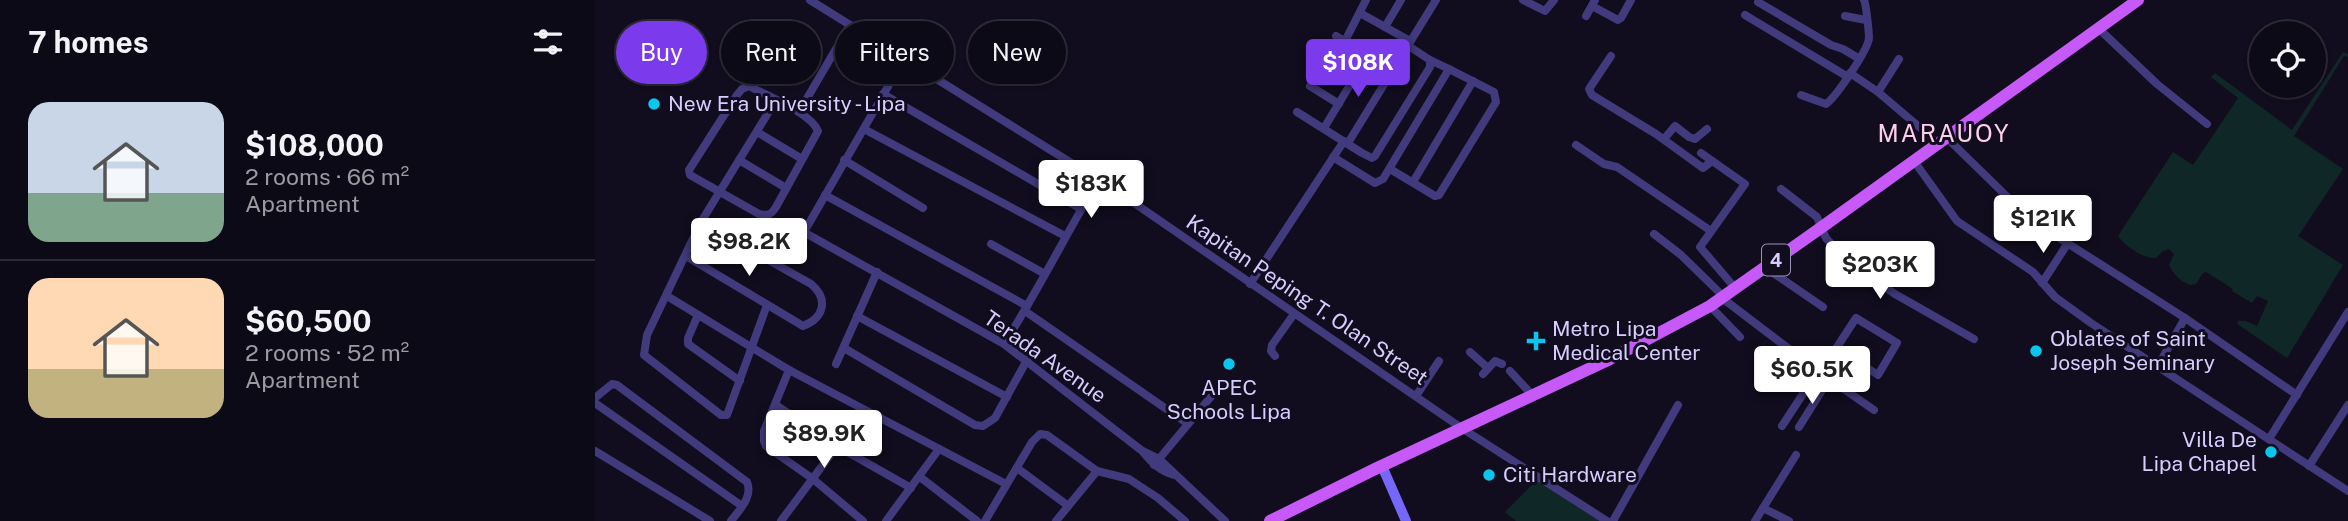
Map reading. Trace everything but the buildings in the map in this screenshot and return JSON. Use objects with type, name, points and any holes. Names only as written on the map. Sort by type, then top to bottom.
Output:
[{"type":"main road","name":"4","points":[[1270,521],[1632,348],[1710,306],[2138,0]]},
{"type":"main road","points":[[1379,468],[1404,521]]},
{"type":"street","name":"Kapitan Peping T. Olan Street","points":[[810,0],[844,21]]},
{"type":"street","points":[[1345,41],[1366,0]]},
{"type":"street","points":[[1385,27],[1401,0]]},
{"type":"street","points":[[1250,284],[1333,157],[1346,142],[1434,3],[1424,0]]},
{"type":"street","points":[[1523,0],[1545,11],[1555,0]]},
{"type":"street","points":[[1585,16],[1594,3],[1618,20],[1632,0]]},
{"type":"street","points":[[1801,95],[1826,104],[1849,75],[1868,38],[1867,6],[1864,0]]},
{"type":"street","points":[[1758,2],[1858,58]]},
{"type":"street","points":[[1360,13],[1385,27],[1430,60],[1494,92],[1496,102],[1442,192],[1435,196],[1390,169]]},
{"type":"street","points":[[1745,15],[1878,92],[1931,137],[1941,141],[2031,220],[2185,318],[2297,395]]},
{"type":"street","points":[[1845,16],[1866,20]]},
{"type":"street","points":[[2098,28],[2157,84],[2207,124]]},
{"type":"street","points":[[1336,36],[1392,70]]},
{"type":"street","points":[[799,112],[835,51]]},
{"type":"street","points":[[1324,128],[1368,55]]},
{"type":"street","points":[[1611,56],[1589,89],[1590,92],[1664,139],[1703,168],[1712,161]]},
{"type":"street","points":[[1878,92],[1899,59]]},
{"type":"street","points":[[1321,60],[1353,79]]},
{"type":"street","points":[[1297,112],[1371,158],[1375,156],[1426,73],[1430,60]]},
{"type":"street","points":[[1333,157],[1375,183],[1383,179],[1449,69]]},
{"type":"street","points":[[1413,182],[1473,81]]},
{"type":"street","points":[[804,232],[889,84]]},
{"type":"street","name":"Kapitan Peping T. Olan Street","points":[[945,84],[1098,179],[1463,429],[1607,521]]},
{"type":"street","points":[[749,86],[799,112],[817,126],[818,131],[771,214],[759,214],[690,175],[689,170],[742,89],[749,86]]},
{"type":"street","points":[[1310,86],[1339,104]]},
{"type":"street","points":[[883,94],[1081,209]]},
{"type":"street","points":[[767,305],[727,415],[721,415],[644,355],[647,335],[701,222],[776,100]]},
{"type":"street","points":[[1664,139],[1675,126],[1695,139],[1707,129]]},
{"type":"street","points":[[864,129],[1065,236]]},
{"type":"street","points":[[757,132],[802,159]]},
{"type":"street","points":[[1576,145],[1604,164],[1617,167],[1711,231]]},
{"type":"street","points":[[1701,153],[1745,184],[1700,247],[1736,289]]},
{"type":"street","points":[[739,160],[786,188]]},
{"type":"street","points":[[844,160],[923,208]]},
{"type":"street","points":[[1914,161],[1957,221],[2033,272],[2055,297],[2348,491]]},
{"type":"street","points":[[1003,344],[1026,309],[1098,179]]},
{"type":"street","points":[[1781,189],[1817,217],[1830,243],[1856,269],[1974,339]]},
{"type":"street","points":[[825,195],[1026,309],[1188,424]]},
{"type":"street","points":[[686,256],[803,326],[815,317],[823,303],[822,296],[811,284],[701,222]]},
{"type":"street","name":"Terada Avenue","points":[[791,225],[1027,360],[1156,462],[1164,472],[1175,476],[1225,521]]},
{"type":"street","points":[[1654,234],[1681,255],[1723,297],[1819,372],[1874,410]]},
{"type":"street","points":[[2042,283],[2068,243]]},
{"type":"street","points":[[991,244],[1045,274]]},
{"type":"street","points":[[1766,268],[1823,307]]},
{"type":"street","points":[[836,363],[877,272]]},
{"type":"street","points":[[667,296],[789,370],[1006,484]]},
{"type":"street","points":[[1710,306],[1740,337]]},
{"type":"street","points":[[1275,356],[1271,351],[1272,345],[1294,314]]},
{"type":"street","points":[[698,315],[688,344],[740,381]]},
{"type":"street","points":[[857,316],[1007,397]]},
{"type":"street","points":[[2269,439],[2347,317]]},
{"type":"street","points":[[1782,426],[1856,318],[1896,343],[1878,376],[1837,348]]},
{"type":"street","points":[[2158,366],[2185,318]]},
{"type":"street","points":[[844,348],[975,425],[983,426],[995,418],[1027,360]]},
{"type":"street","points":[[1470,352],[1486,371],[1495,361],[1502,364]]},
{"type":"street","points":[[1416,396],[1439,361]]},
{"type":"street","points":[[789,370],[764,431],[766,446],[813,479],[863,521]]},
{"type":"street","points":[[1510,371],[1533,396]]},
{"type":"street","points":[[1799,427],[1829,379]]},
{"type":"street","points":[[731,521],[742,506],[750,491],[747,482],[633,396],[612,384],[595,400],[742,506]]},
{"type":"street","points":[[1156,462],[1213,393]]},
{"type":"street","points":[[776,405],[838,446],[911,488]]},
{"type":"street","points":[[1613,521],[1678,405]]},
{"type":"street","points":[[2309,466],[2348,405]]},
{"type":"street","points":[[985,521],[1032,442],[1040,434],[1047,435],[1097,471],[1129,479],[1158,498],[1185,521]]},
{"type":"street","points":[[784,520],[838,446]]},
{"type":"street","points":[[886,521],[939,449]]},
{"type":"street","points":[[595,451],[710,521]]},
{"type":"street","points":[[1755,521],[1796,455]]},
{"type":"street","points":[[1017,468],[1067,505]]},
{"type":"street","points":[[1056,521],[1097,471]]},
{"type":"street","points":[[919,477],[977,521]]},
{"type":"street","points":[[1150,494],[1155,502],[1178,521]]},
{"type":"street","points":[[1763,508],[1789,521]]},
{"type":"green space","points":[[2343,52],[2348,54],[2326,85],[2326,78]]},
{"type":"green space","points":[[2215,73],[2292,130],[2313,98],[2318,98],[2294,136],[2343,169],[2298,236],[2343,265],[2287,358],[2237,324],[2238,321],[2246,321],[2257,326],[2268,301],[2257,296],[2252,303],[2206,272],[2196,284],[2190,285],[2180,279],[2169,265],[2174,254],[2169,249],[2156,258],[2151,258],[2130,248],[2118,236],[2173,152],[2193,165],[2238,98],[2211,77]]},
{"type":"green space","points":[[1537,480],[1601,521],[1516,521],[1505,512]]},
{"type":"place","name":"New Era University - Lipa","points":[[654,104]]},
{"type":"place","name":"Metro Lipa Medical Center","points":[[1536,341]]},
{"type":"place","name":"Oblates of Saint Joseph Seminary","points":[[2036,351]]},
{"type":"place","name":"APEC Schools Lipa","points":[[1229,364]]},
{"type":"place","name":"Villa De Lipa Chapel","points":[[2271,452]]},
{"type":"place","name":"Citi Hardware","points":[[1489,475]]},
{"type":"district","name":"MARAUOY","points":[[1944,134]]}]
